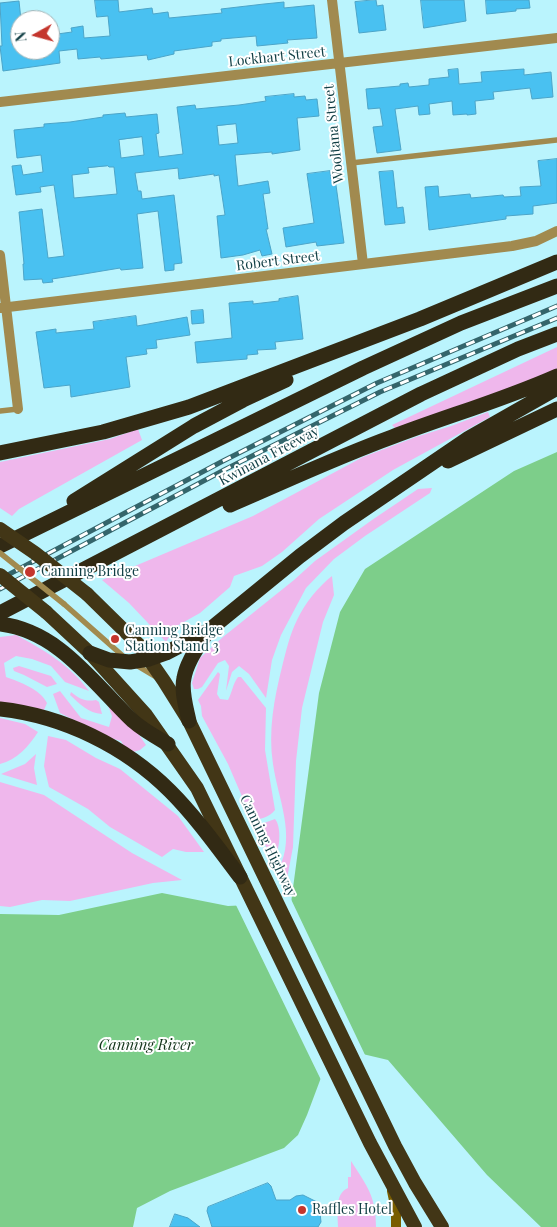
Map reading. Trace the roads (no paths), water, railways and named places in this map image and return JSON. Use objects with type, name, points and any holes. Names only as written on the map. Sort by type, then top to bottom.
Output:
[{"type":"highway","points":[[0,453],[103,432],[189,407],[420,318],[557,262]]},
{"type":"highway","points":[[2,542],[363,368],[461,323],[557,286]]},
{"type":"highway","points":[[2,542],[194,426],[243,400],[420,318]]},
{"type":"highway","name":"Kwinana Freeway","points":[[0,613],[421,394],[518,349],[557,334]]},
{"type":"highway","points":[[114,555],[352,452],[471,410],[557,376]]},
{"type":"highway","points":[[90,653],[109,660],[130,662],[149,659],[166,653],[208,631],[300,556],[406,481],[469,438],[557,388]]},
{"type":"highway","points":[[406,481],[557,409]]},
{"type":"highway","name":"Canning Highway","points":[[2,542],[35,553],[87,594],[136,643],[164,681],[189,720],[432,1220],[442,1227]]},
{"type":"highway","points":[[0,575],[46,612],[90,653],[146,716],[198,788],[341,1084],[391,1184],[415,1227]]},
{"type":"highway","points":[[0,624],[21,628],[40,636],[59,649],[90,675],[134,722],[168,744]]},
{"type":"highway","points":[[189,720],[183,687],[184,676],[208,631]]},
{"type":"highway","points":[[0,709],[26,713],[62,723],[99,740],[132,760],[170,791],[240,877]]},
{"type":"main road","points":[[391,1184],[396,1210],[396,1227]]},
{"type":"street","name":"Wooltana Street","points":[[332,0],[362,264]]},
{"type":"street","name":"Lockhart Street","points":[[0,102],[557,38]]},
{"type":"street","name":"Robert Street","points":[[3,308],[512,246],[536,241],[557,231]]},
{"type":"street","points":[[0,255],[3,308],[18,409]]},
{"type":"lane","points":[[351,163],[557,140]]},
{"type":"lane","points":[[0,411],[18,409]]},
{"type":"lane","points":[[2,542],[64,604],[130,662],[164,681]]},
{"type":"water","name":"Canning River","points":[[557,452],[557,1227],[541,1227],[487,1175],[388,1060],[350,1051],[325,1067],[298,1135],[284,1148],[170,1191],[137,1208],[133,1227],[0,1227],[0,914],[59,915],[162,893],[228,906],[291,903],[319,693],[340,612],[365,569],[514,471]]},
{"type":"railway","points":[[0,579],[223,461],[377,383],[557,306]]},
{"type":"railway","points":[[0,589],[226,469],[380,392],[557,318]]},
{"type":"place","name":"Canning Bridge","points":[[30,572]]},
{"type":"place","name":"Canning Bridge Station Stand 3","points":[[115,639]]},
{"type":"place","name":"Raffles Hotel","points":[[302,1210]]}]
